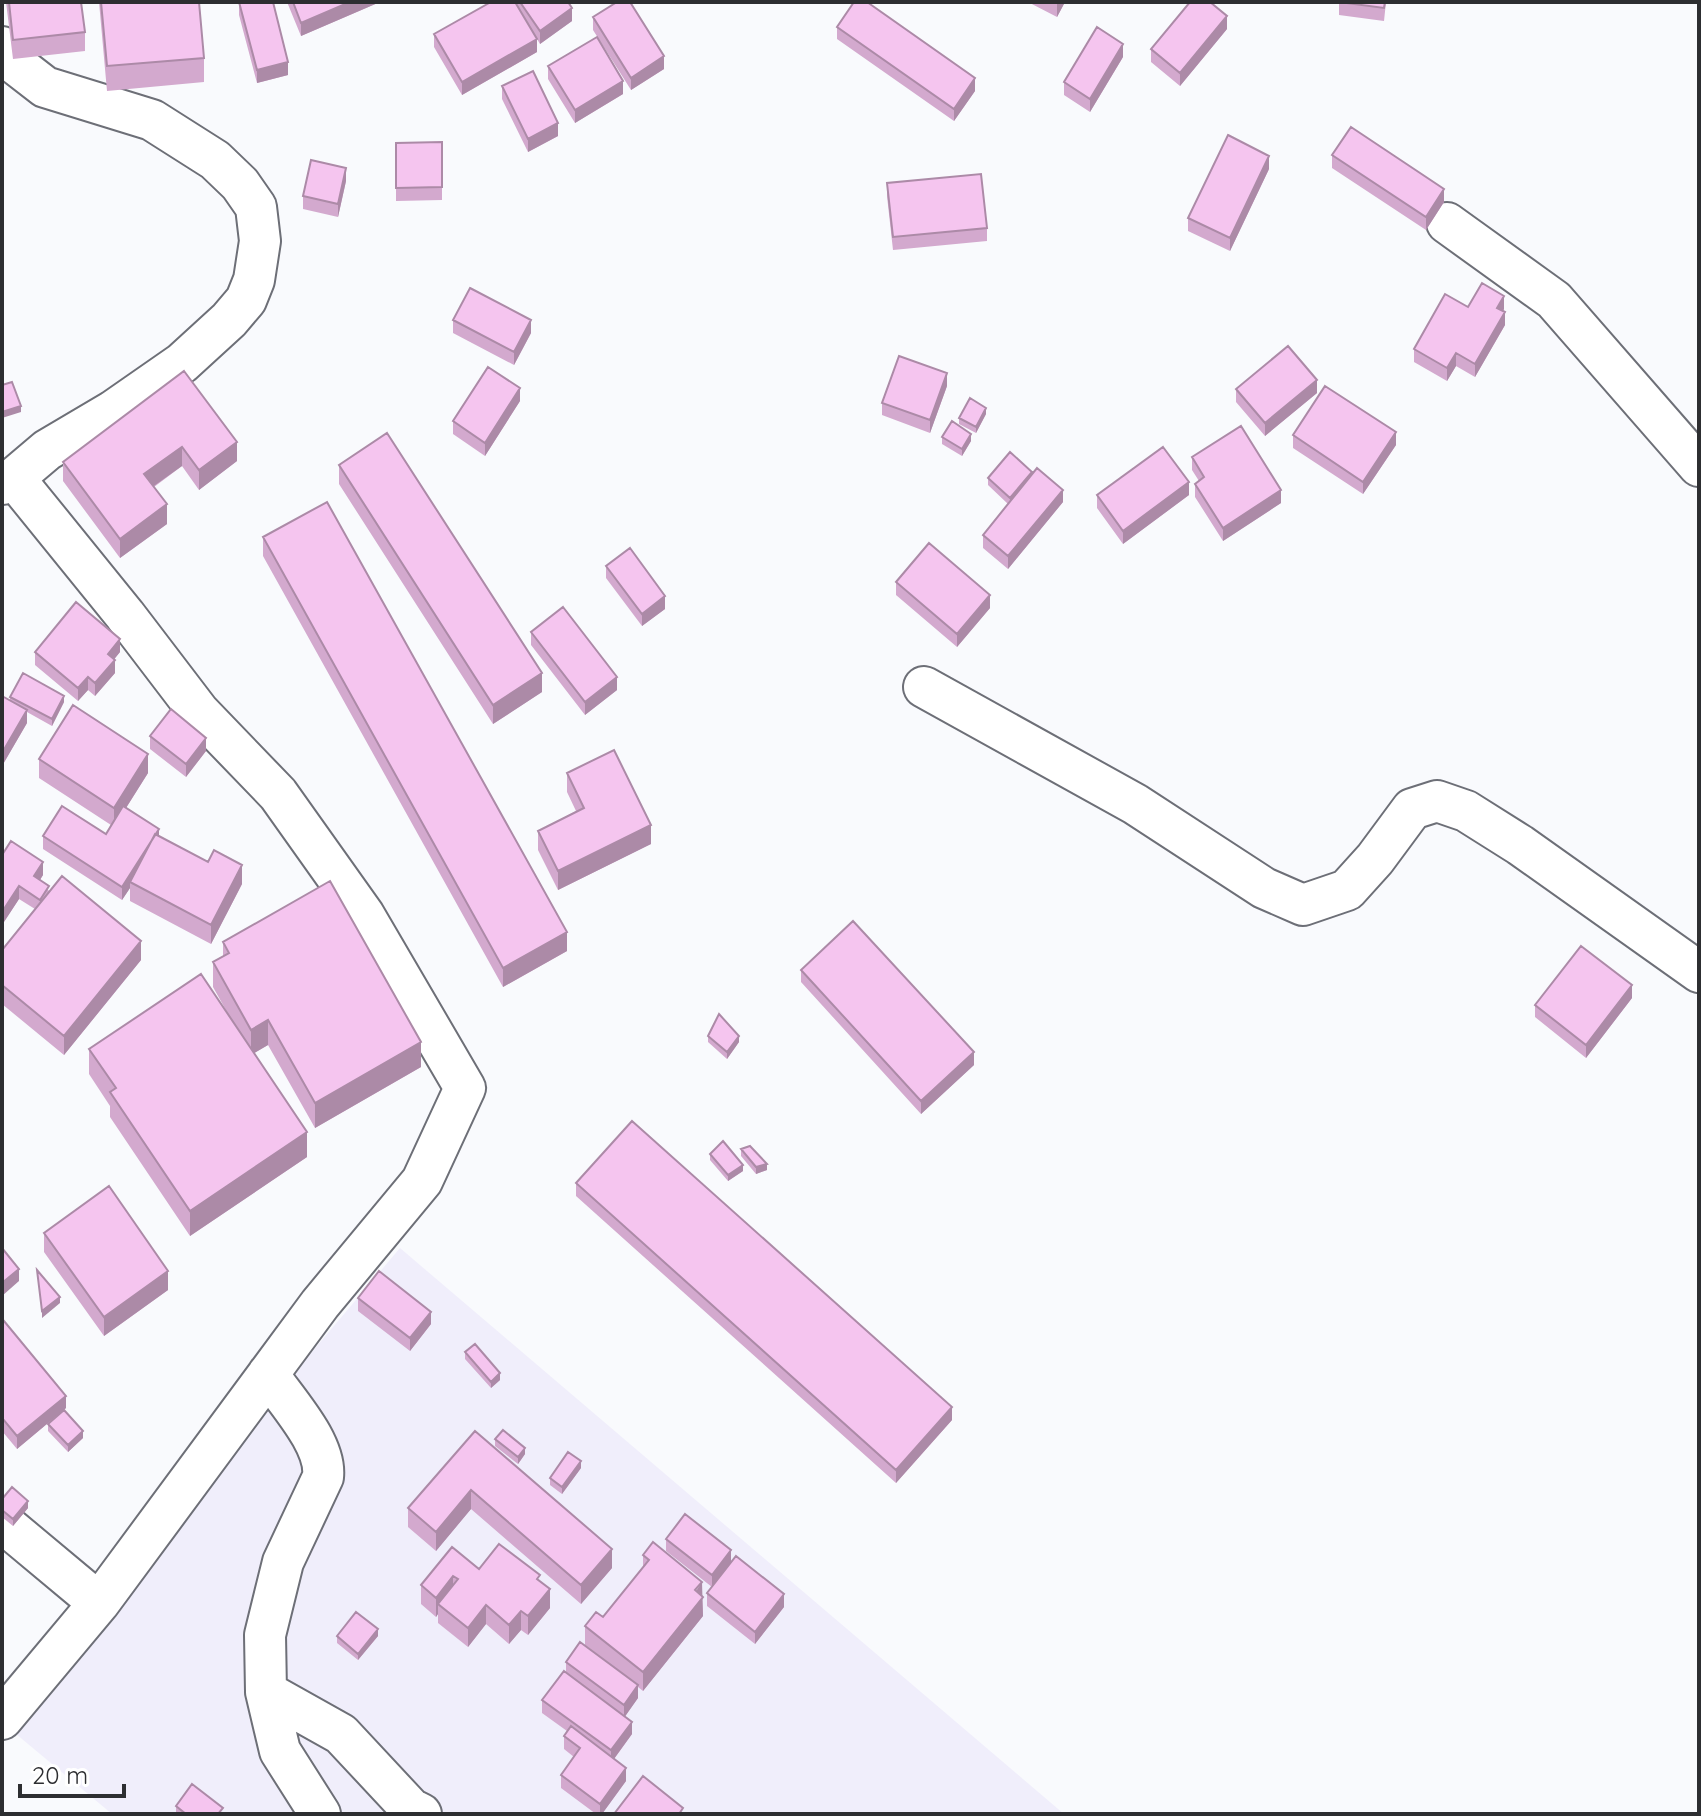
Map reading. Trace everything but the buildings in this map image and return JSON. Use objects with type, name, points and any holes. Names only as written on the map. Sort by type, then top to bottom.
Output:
[{"type":"street","points":[[2,47],[5,56],[45,87],[152,120],[215,160],[240,184],[256,207],[260,241],[250,290],[246,300],[229,320],[182,363],[113,411],[47,450],[8,481],[125,615],[199,712],[278,794],[364,915],[465,1088],[422,1181],[320,1304],[99,1603],[2,1719]]},
{"type":"street","points":[[1447,223],[1554,300],[1699,466]]},
{"type":"street","points":[[924,687],[1135,804],[1264,888],[1303,905],[1347,890],[1375,859],[1412,809],[1437,801],[1466,811],[1520,845],[1699,972]]},
{"type":"street","points":[[268,1374],[313,1438],[325,1463],[323,1477],[283,1562],[265,1635],[266,1692],[280,1751],[320,1814]]},
{"type":"street","points":[[2,1522],[99,1603]]},
{"type":"street","points":[[266,1692],[341,1734],[411,1809],[421,1814]]},
{"type":"shaded area","points":[[400,1248],[1064,1814],[112,1814],[10,1729],[294,1373]]}]
